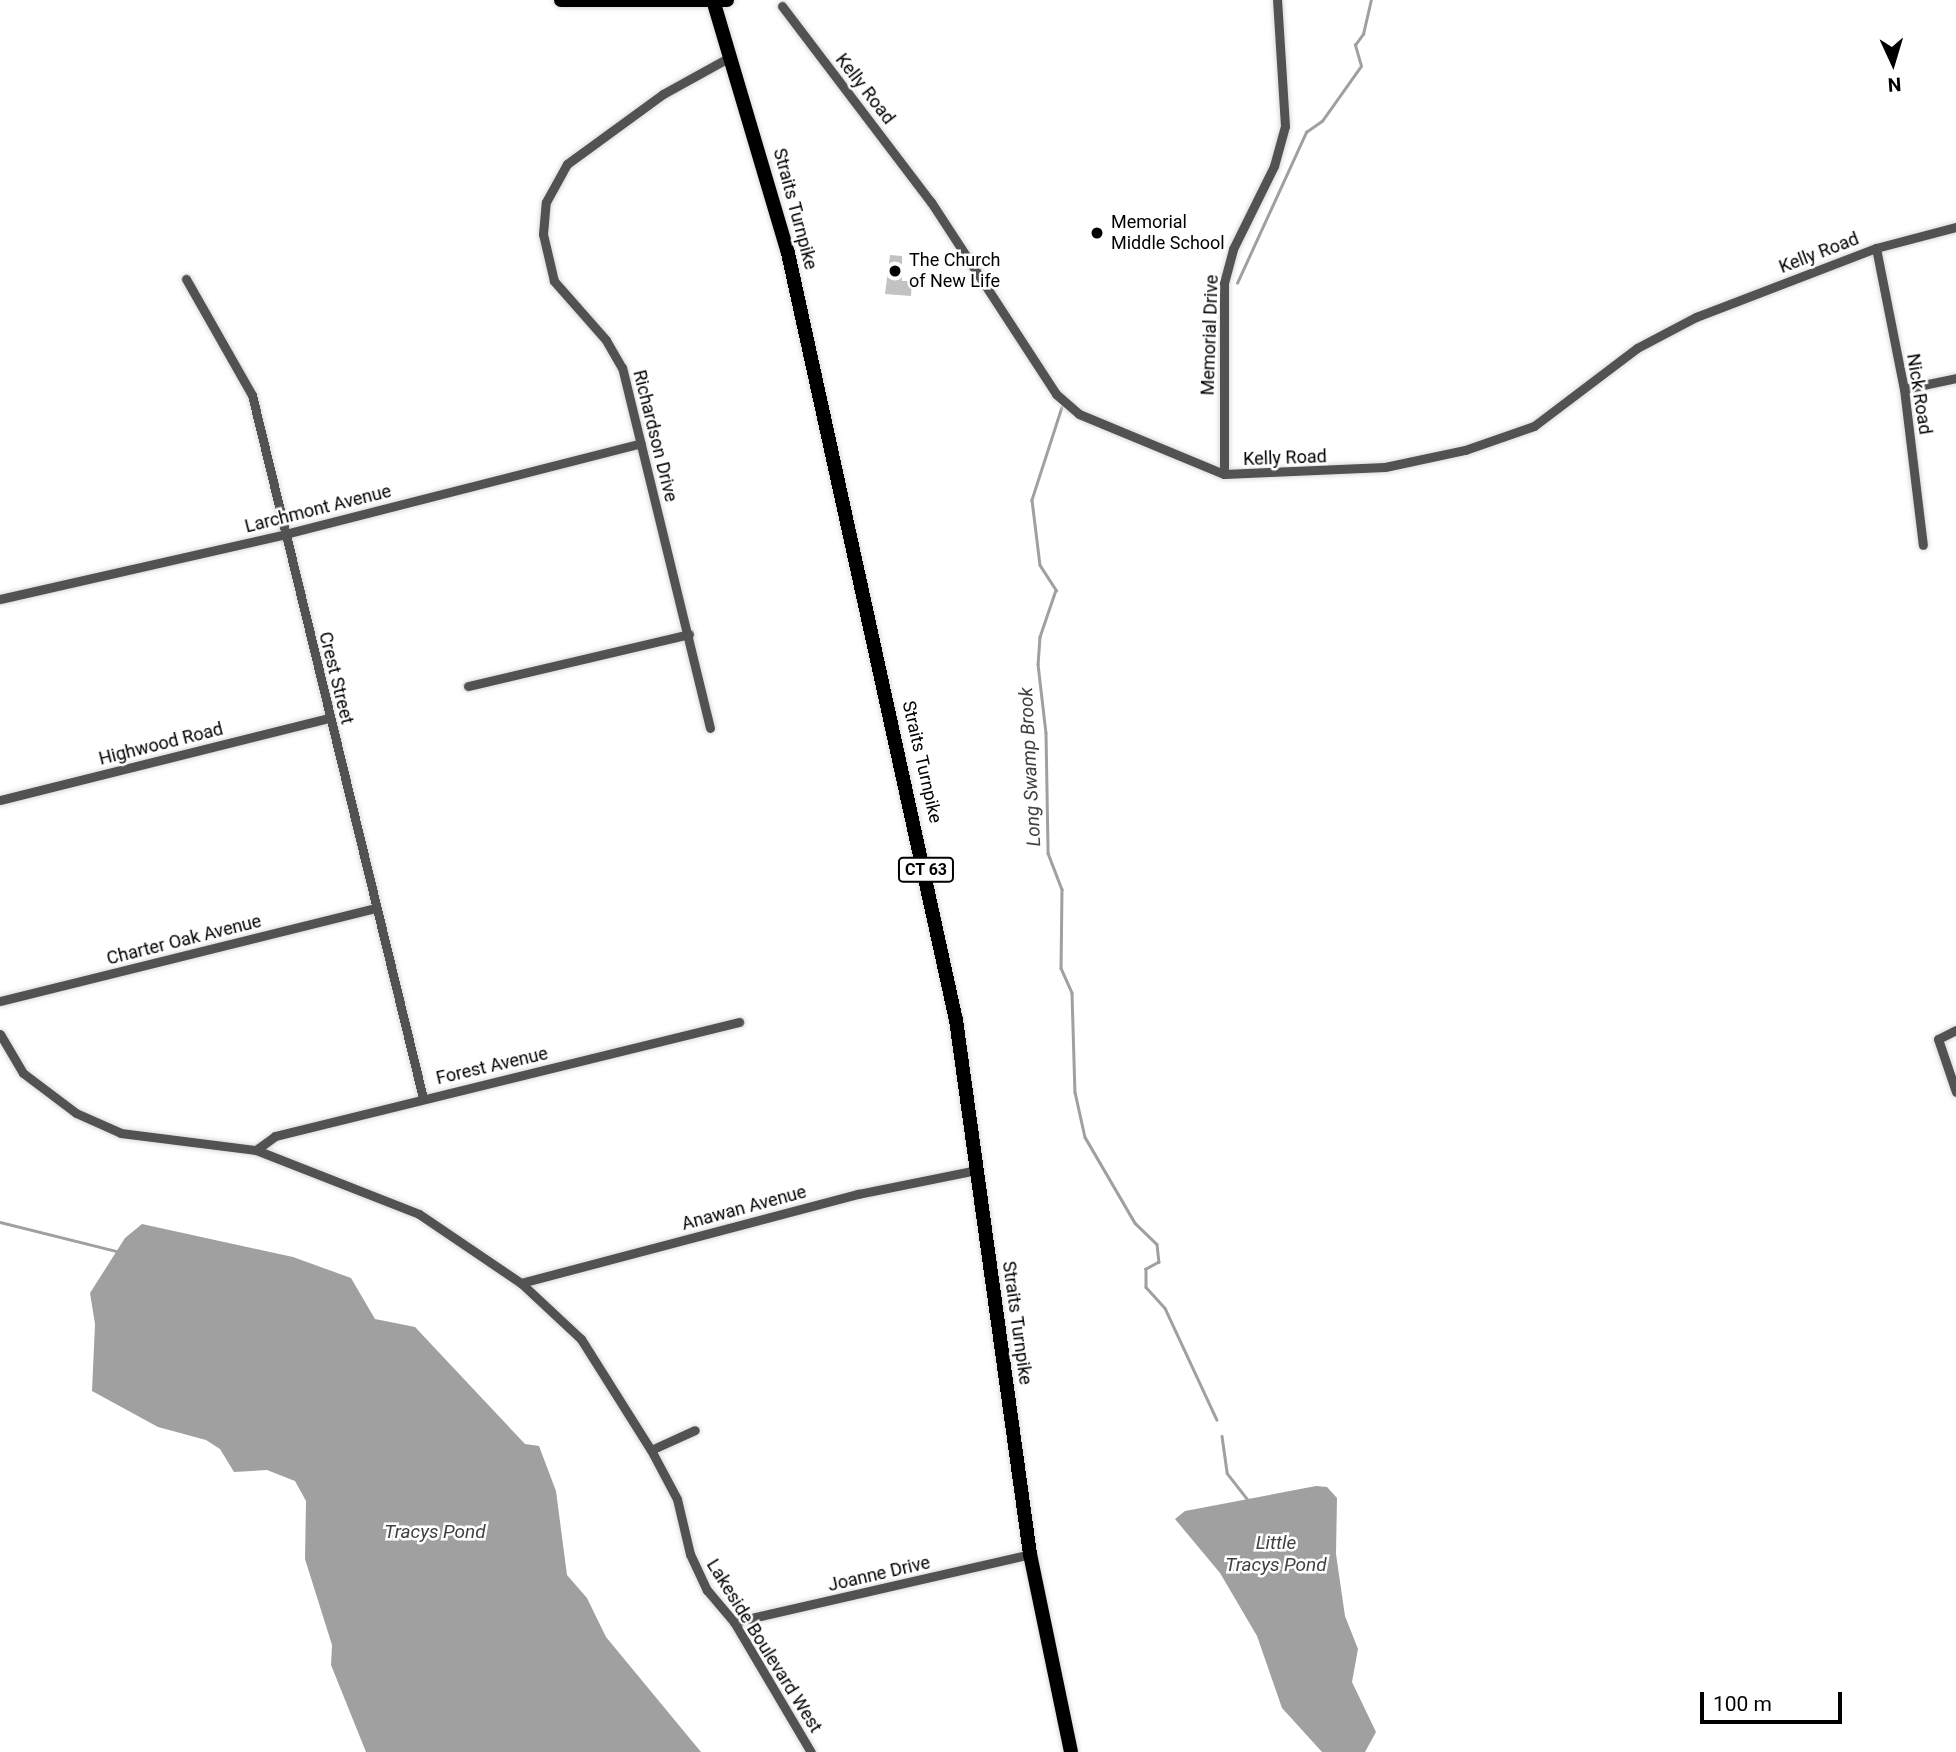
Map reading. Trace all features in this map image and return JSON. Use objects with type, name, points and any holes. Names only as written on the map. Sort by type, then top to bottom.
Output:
[{"type":"main road","points":[[561,0],[718,0]]},
{"type":"main road","name":"Straits Turnpike","points":[[718,0],[730,57],[788,253],[905,772],[956,1020],[1030,1554],[1071,1752]]},
{"type":"street","name":"Memorial Drive","points":[[1224,474],[1224,283],[1233,249],[1274,166],[1285,126],[1277,0]]},
{"type":"street","name":"Kelly Road","points":[[782,6],[931,202],[1056,394],[1079,414],[1224,474],[1361,470],[1465,450],[1534,425],[1637,348],[1696,317],[1876,248],[1956,227]]},
{"type":"street","name":"Richardson Drive","points":[[710,728],[622,368],[548,267],[546,202],[558,175],[589,147],[663,94],[730,57]]},
{"type":"street","name":"Nick Road","points":[[1876,248],[1904,389],[1923,545]]},
{"type":"street","name":"Crest Street","points":[[186,279],[252,395],[424,1098]]},
{"type":"street","points":[[1904,389],[1956,378]]},
{"type":"street","name":"Larchmont Avenue","points":[[0,599],[285,534],[642,443]]},
{"type":"street","points":[[468,686],[689,634]]},
{"type":"street","name":"Highwood Road","points":[[0,800],[330,718]]},
{"type":"street","name":"Charter Oak Avenue","points":[[0,1001],[376,908]]},
{"type":"street","name":"Forest Avenue","points":[[256,1150],[275,1136],[739,1022]]},
{"type":"street","points":[[1956,1030],[1938,1039],[1956,1092]]},
{"type":"street","name":"Lakeside Boulevard West","points":[[0,1034],[23,1073],[76,1113],[121,1133],[256,1150],[419,1214],[521,1283],[581,1339],[652,1450],[677,1499],[690,1554],[707,1590],[734,1622],[811,1752]]},
{"type":"street","name":"Anawan Avenue","points":[[521,1283],[858,1194],[976,1170]]},
{"type":"street","points":[[652,1450],[695,1430]]},
{"type":"street","name":"Joanne Drive","points":[[734,1622],[1030,1554]]},
{"type":"water","name":"Tracys Pond","points":[[142,1224],[293,1257],[351,1278],[375,1319],[415,1327],[525,1444],[539,1446],[556,1491],[567,1575],[587,1598],[606,1637],[701,1752],[366,1752],[331,1665],[332,1645],[305,1559],[306,1501],[295,1481],[267,1470],[234,1472],[220,1449],[206,1440],[158,1427],[92,1391],[95,1324],[90,1293],[125,1238]]},
{"type":"water","name":"Little Tracys Pond","points":[[1316,1486],[1327,1487],[1337,1498],[1336,1554],[1345,1616],[1358,1649],[1352,1682],[1376,1732],[1365,1752],[1322,1752],[1282,1708],[1257,1636],[1220,1573],[1175,1519],[1185,1511]]},
{"type":"building","name":"The Church of New Life","points":[[890,255],[902,256],[902,281],[912,281],[911,296],[885,294]]},
{"type":"waterway","name":"Long Swamp Brook","points":[[1237,283],[1306,132],[1322,121],[1361,66],[1355,45],[1363,34],[1371,0]]},
{"type":"waterway","name":"Long Swamp Brook","points":[[1062,407],[1032,500],[1040,565],[1056,590],[1040,637],[1038,664],[1046,733],[1048,853],[1062,889],[1061,968],[1072,993],[1075,1092],[1085,1137],[1135,1223],[1157,1244],[1159,1262],[1146,1269],[1146,1287],[1165,1308],[1217,1420]]},
{"type":"waterway","points":[[0,1222],[120,1252]]},
{"type":"waterway","name":"Long Swamp Brook","points":[[1222,1436],[1227,1473],[1248,1500]]},
{"type":"place","name":"Memorial Middle School","points":[[1097,233]]},
{"type":"place","name":"The Church of New Life","points":[[895,271]]}]
